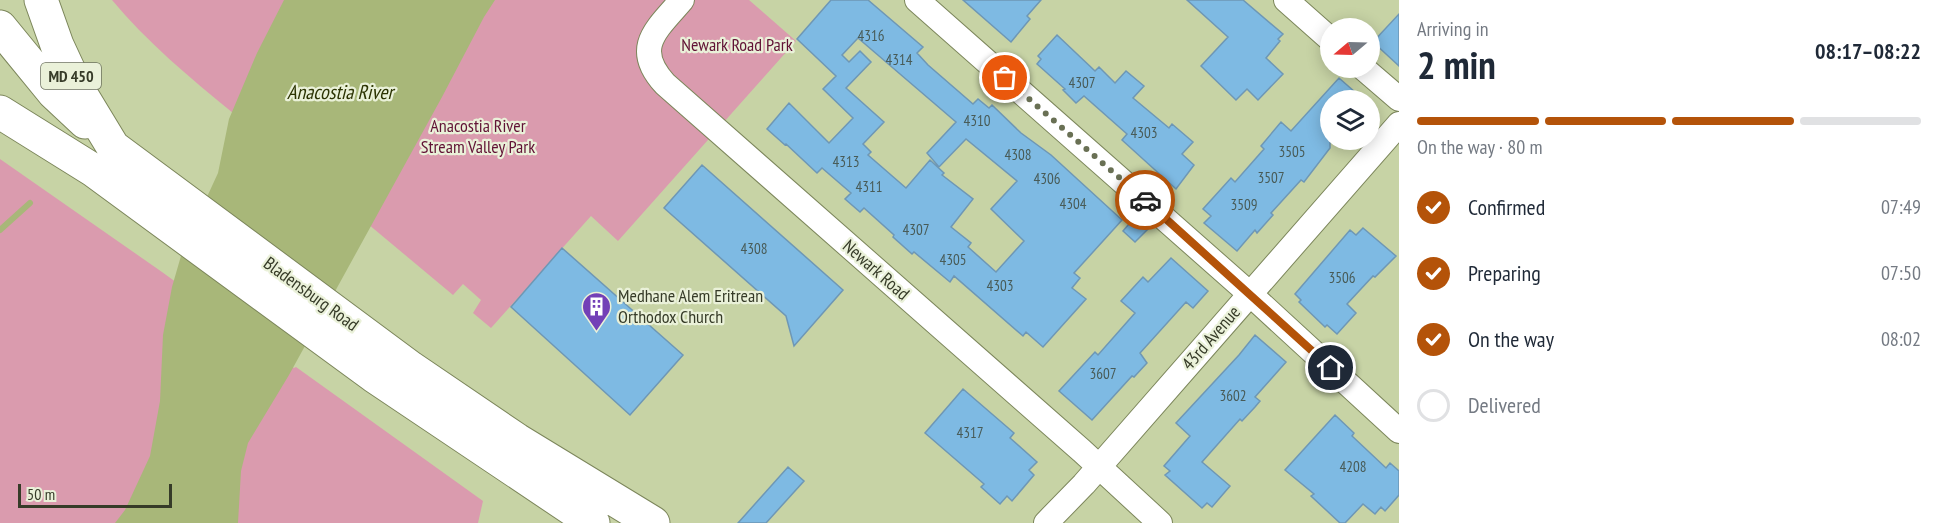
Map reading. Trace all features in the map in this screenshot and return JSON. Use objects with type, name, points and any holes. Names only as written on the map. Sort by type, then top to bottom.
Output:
[{"type":"main road","name":"Bladensburg Road","points":[[41,0],[57,45],[76,86],[139,185]]},
{"type":"main road","points":[[0,27],[54,93],[113,147]]},
{"type":"main road","name":"Bladensburg Road","points":[[0,112],[61,149],[139,185],[346,337],[411,368],[490,422],[653,523]]},
{"type":"main road","points":[[0,131],[61,149]]},
{"type":"main road","name":"Bladensburg Road","points":[[346,337],[374,376],[592,523]]},
{"type":"street","name":"Newark Road","points":[[682,0],[651,39],[649,56],[653,71],[1160,523]]},
{"type":"street","points":[[917,0],[1250,294],[1399,431]]},
{"type":"street","points":[[1286,0],[1320,30]]},
{"type":"street","points":[[1375,78],[1399,99]]},
{"type":"street","name":"43rd Avenue","points":[[1046,523],[1084,484],[1399,124]]},
{"type":"green space","name":"Anacostia River Stream Valley Park","points":[[112,0],[749,0],[796,41],[618,241],[591,216],[491,328],[473,313],[481,300],[463,284],[453,295],[185,73],[139,30]]},
{"type":"green space","points":[[0,159],[483,501],[478,523],[0,523]]},
{"type":"water","name":"Anacostia River","points":[[284,0],[495,0],[289,375],[248,443],[241,471],[238,523],[115,523],[125,510],[150,456],[160,401],[163,335],[172,287],[183,249],[218,173],[229,119],[257,53]]},
{"type":"building","points":[[831,0],[868,0],[923,47],[917,53],[973,104],[978,99],[989,108],[992,105],[1122,220],[1074,273],[1080,278],[1072,288],[1086,299],[1043,347],[1026,332],[1023,336],[954,276],[950,282],[914,252],[912,254],[864,208],[860,212],[845,199],[851,193],[822,168],[817,173],[767,129],[789,103],[829,143],[853,118],[823,89],[836,76],[797,39]],"holes":[[[858,38],[956,122],[927,153],[939,167],[966,139],[1017,181],[991,209],[1024,241],[996,272],[968,247],[971,243],[951,227],[973,199],[942,175],[944,173],[930,160],[906,188],[868,155],[871,152],[863,144],[884,122],[846,88],[871,62],[860,51],[849,62],[842,55]]]},
{"type":"building","points":[[963,0],[1041,0],[1027,16],[1030,19],[1011,42]]},
{"type":"building","points":[[1187,0],[1243,0],[1283,34],[1266,58],[1283,74],[1258,100],[1247,89],[1236,100],[1201,66],[1228,37]]},
{"type":"building","points":[[1399,14],[1399,66],[1380,48],[1380,34]]},
{"type":"building","points":[[1057,35],[1095,71],[1099,67],[1115,83],[1126,71],[1144,86],[1133,98],[1169,128],[1172,124],[1193,142],[1182,154],[1194,165],[1176,189],[1122,140],[1127,134],[1084,96],[1076,103],[1063,90],[1065,89],[1037,64],[1041,59],[1038,56]]},
{"type":"building","points":[[1339,78],[1353,90],[1328,90]]},
{"type":"building","points":[[1320,99],[1320,150],[1328,150],[1304,182],[1301,180],[1271,213],[1273,215],[1257,233],[1255,230],[1237,251],[1204,223],[1211,216],[1203,209],[1231,178],[1235,182],[1264,149],[1261,146],[1281,122],[1291,131]]},
{"type":"building","points":[[702,165],[843,290],[794,346],[786,316],[664,208]]},
{"type":"building","points":[[1135,217],[1148,229],[1135,242],[1123,231]]},
{"type":"building","points":[[1363,228],[1396,256],[1375,277],[1373,276],[1347,304],[1356,313],[1337,334],[1327,325],[1325,327],[1299,302],[1301,300],[1295,294],[1350,230],[1356,235]]},
{"type":"building","name":"Medhane Alem Eritrean Orthodox Church","points":[[562,248],[683,355],[630,415],[511,307]]},
{"type":"building","points":[[1171,258],[1208,291],[1193,308],[1186,302],[1140,353],[1147,363],[1092,420],[1059,391],[1095,352],[1098,355],[1135,313],[1121,301],[1143,277],[1148,282]]},
{"type":"building","points":[[1255,335],[1286,362],[1255,397],[1260,401],[1255,407],[1242,421],[1240,419],[1202,462],[1230,486],[1212,507],[1207,503],[1202,508],[1165,475],[1170,471],[1164,466],[1190,436],[1176,423]]},
{"type":"building","points":[[963,389],[1014,433],[1010,438],[1037,462],[1029,470],[1034,475],[1012,501],[1007,496],[1000,504],[981,487],[984,484],[925,433]]},
{"type":"building","points":[[1335,415],[1354,433],[1352,436],[1386,468],[1390,463],[1399,471],[1399,495],[1385,511],[1381,507],[1375,514],[1363,504],[1345,523],[1340,523],[1311,496],[1314,494],[1285,470]]},
{"type":"building","points":[[788,467],[804,481],[766,523],[738,523]]},
{"type":"waterway","points":[[0,230],[30,203]]},
{"type":"way so far","points":[[1005,78],[1145,200]]},
{"type":"place","name":"Medhane Alem Eritrean Orthodox Church","points":[[597,332]]},
{"type":"route","points":[[1145,200],[1331,368]]},
{"type":"park label","name":"Newark Road Park","points":[[737,45]]}]
